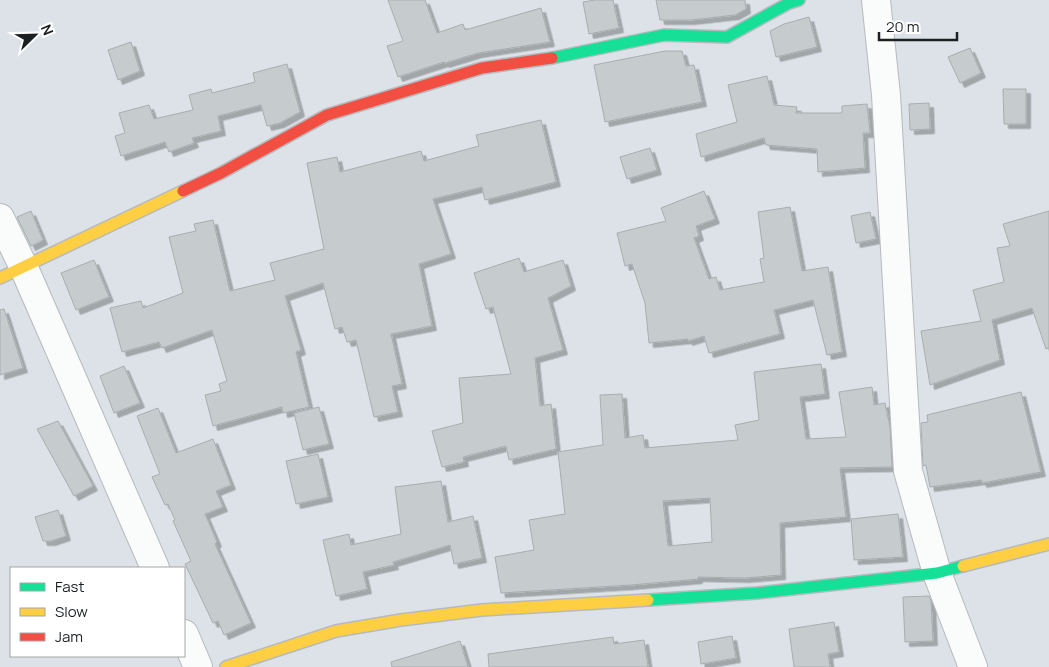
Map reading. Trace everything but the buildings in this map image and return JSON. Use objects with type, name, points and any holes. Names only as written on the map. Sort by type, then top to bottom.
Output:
[{"type":"street","points":[[12,273],[228,170],[327,115],[482,68],[536,61],[664,35],[727,36],[789,3],[799,0]]},
{"type":"street","points":[[876,0],[886,95],[908,471],[937,573],[973,667]]},
{"type":"street","points":[[0,218],[12,273],[155,567]]},
{"type":"street","points":[[226,667],[336,631],[401,620],[482,610],[757,593],[937,573],[1049,544]]},
{"type":"street","points":[[185,636],[198,667]]},
{"type":"traffic: fast","points":[[552,58],[664,35],[727,37],[789,3],[799,0]]},
{"type":"traffic: fast","points":[[648,600],[757,593],[937,573],[963,566]]},
{"type":"traffic: slow","points":[[0,278],[183,191]]},
{"type":"traffic: slow","points":[[963,566],[1049,544]]},
{"type":"traffic: slow","points":[[226,667],[336,631],[401,620],[482,610],[648,600]]},
{"type":"traffic: jam","points":[[183,191],[221,173],[327,115],[482,68],[552,58]]}]
